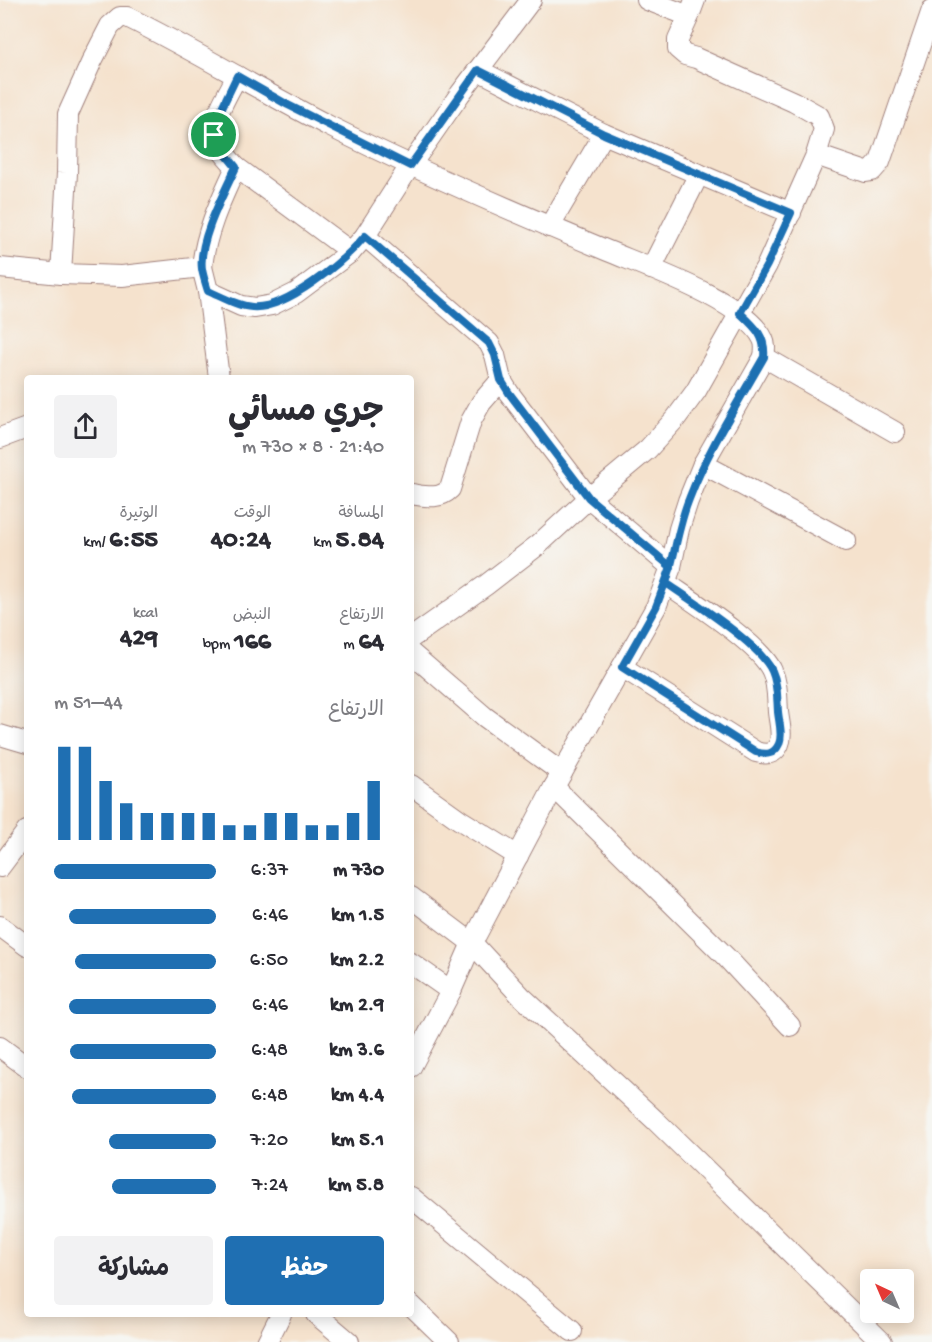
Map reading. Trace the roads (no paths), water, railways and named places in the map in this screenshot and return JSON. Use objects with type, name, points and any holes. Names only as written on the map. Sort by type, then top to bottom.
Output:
[{"type":"street","points":[[208,291],[241,306],[255,308],[272,305],[296,293],[351,252],[365,236],[410,166],[478,70],[531,0]]},
{"type":"street","points":[[414,636],[538,545],[589,498],[648,449],[676,418],[696,391],[767,265],[816,155],[824,129],[819,116],[794,102],[696,58],[684,55],[678,49],[678,40],[692,8],[647,0]]},
{"type":"street","points":[[816,155],[866,172],[877,167],[932,10]]},
{"type":"street","points":[[61,274],[68,114],[91,63],[115,20],[120,16],[127,17],[288,105],[410,166],[696,289],[740,313],[762,337],[765,345],[764,357],[703,464],[685,510],[669,575],[656,607],[558,780],[472,943],[451,991],[414,1060]]},
{"type":"street","points":[[478,70],[604,134],[791,213]]},
{"type":"street","points":[[237,76],[213,126],[219,146],[236,167],[351,252]]},
{"type":"street","points":[[549,227],[604,134]]},
{"type":"street","points":[[219,375],[208,291],[201,267],[212,220],[236,167]]},
{"type":"street","points":[[651,269],[699,174]]},
{"type":"street","points":[[365,236],[489,343],[495,355],[501,380],[589,498],[669,575],[765,660],[772,671],[776,685],[781,737],[778,746],[772,753],[765,755],[756,752],[622,667]]},
{"type":"street","points":[[0,268],[61,274],[122,276],[201,267]]},
{"type":"street","points":[[764,357],[895,432]]},
{"type":"street","points":[[414,494],[438,497],[450,489],[471,421],[481,404],[501,380]]},
{"type":"street","points":[[0,438],[24,429]]},
{"type":"street","points":[[703,464],[846,541]]},
{"type":"street","points":[[414,656],[558,780],[790,1026]]},
{"type":"street","points":[[414,787],[460,820],[518,856]]},
{"type":"street","points":[[0,867],[24,835]]},
{"type":"street","points":[[414,899],[472,943],[529,1004],[656,1121],[882,1342]]},
{"type":"street","points":[[0,926],[24,944]]},
{"type":"street","points":[[414,965],[451,991]]},
{"type":"street","points":[[0,1047],[24,1065]]},
{"type":"street","points":[[414,1199],[572,1331]]},
{"type":"street","points":[[414,1308],[449,1342]]},
{"type":"street","points":[[267,1342],[280,1317]]},
{"type":"street","points":[[320,1317],[349,1342]]}]
